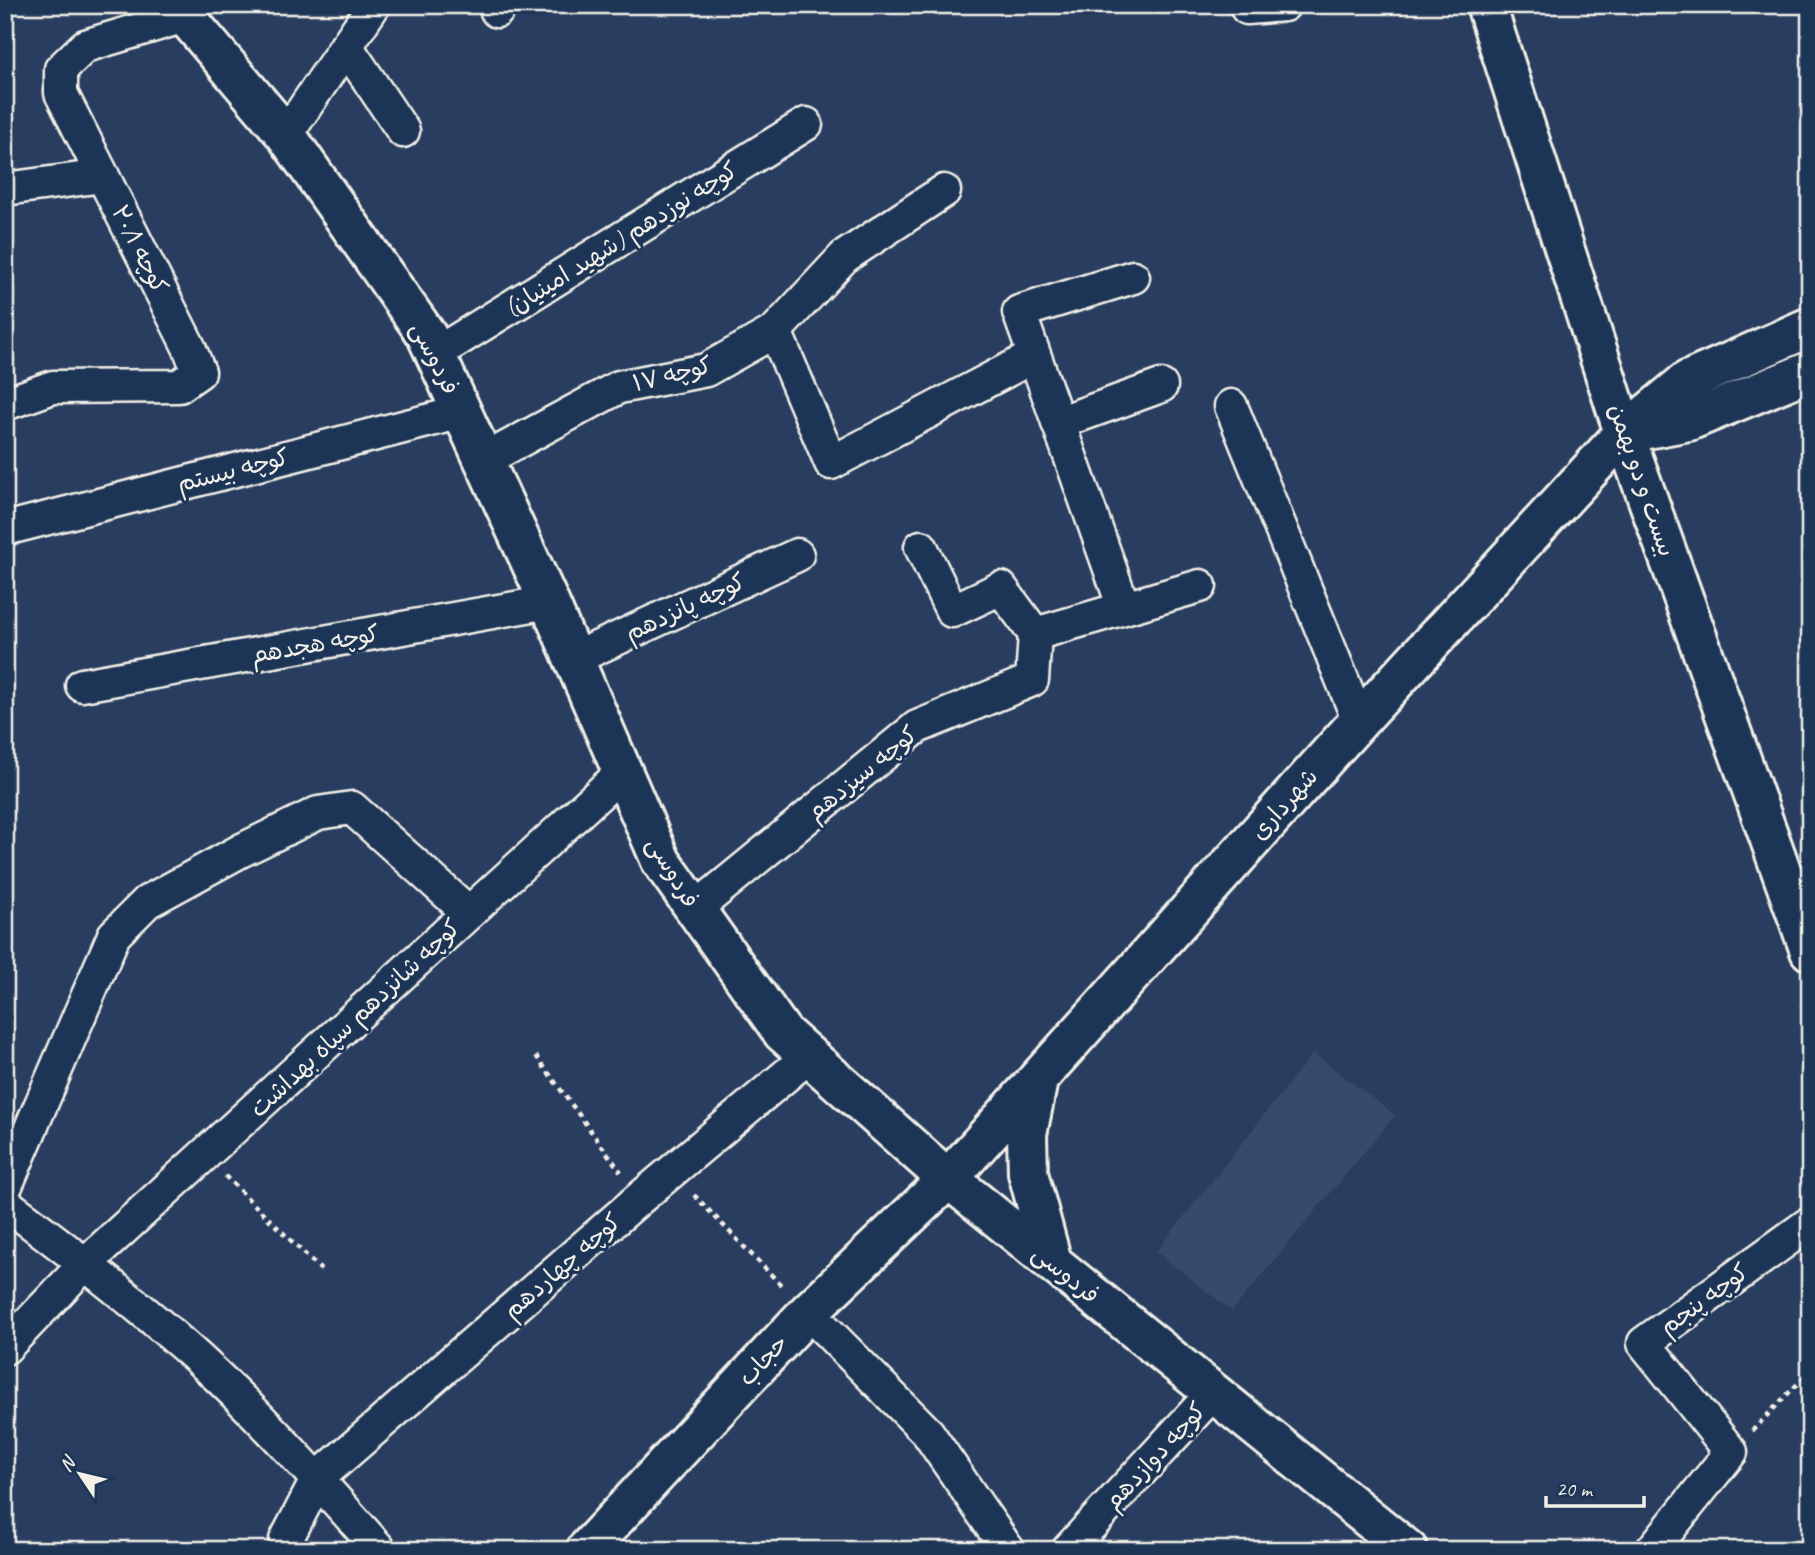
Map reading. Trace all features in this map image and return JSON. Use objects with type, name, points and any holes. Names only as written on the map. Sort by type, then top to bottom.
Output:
[{"type":"main road","name":"بیست و دو بهمن","points":[[1486,5],[1624,433],[1810,951]]},
{"type":"main road","name":"فردوسی","points":[[180,10],[286,135],[426,334],[549,602],[661,861],[783,1033],[948,1178],[1408,1550]]},
{"type":"main road","name":"شهرداری","points":[[948,1178],[1359,721],[1624,433],[1687,382],[1810,327]]},
{"type":"main road","points":[[1624,433],[1689,422],[1810,371]]},
{"type":"main road","points":[[1039,1078],[1027,1134],[1028,1173],[1052,1262]]},
{"type":"main road","name":"حجاب","points":[[586,1550],[808,1312],[948,1178]]},
{"type":"street","points":[[286,135],[374,5]]},
{"type":"street","points":[[1247,8],[1284,5]]},
{"type":"street","name":"کوچه ۲۰/۱","points":[[5,404],[53,387],[179,386],[199,372],[190,347],[61,93],[61,69],[85,46],[180,10]]},
{"type":"street","points":[[346,46],[403,131]]},
{"type":"street","name":"کوچه نوزدهم (شهید امینیان)","points":[[435,354],[806,124]]},
{"type":"street","points":[[5,189],[103,176]]},
{"type":"street","name":"۱۷ کوچه","points":[[484,460],[619,387],[706,370],[775,331],[844,257],[944,191]]},
{"type":"street","points":[[1124,608],[1019,312],[1133,277]]},
{"type":"street","points":[[775,331],[831,463],[1034,356]]},
{"type":"street","points":[[1058,423],[1161,386]]},
{"type":"street","points":[[1231,406],[1359,721]]},
{"type":"street","name":"کوچه بیستم","points":[[5,529],[462,412]]},
{"type":"street","points":[[920,547],[952,611],[1001,588],[1035,634],[1200,586]]},
{"type":"street","name":"کوچه پانزدهم","points":[[573,659],[797,555]]},
{"type":"street","name":"کوچه هجدهم","points":[[82,685],[549,602]]},
{"type":"street","name":"کوچه سیزدهم","points":[[695,909],[917,727],[1032,680],[1035,634]]},
{"type":"street","name":"کوچه شانزدهم سپاه بهداشت","points":[[5,1348],[86,1263],[623,772]]},
{"type":"street","points":[[5,1188],[114,935],[147,902],[242,850],[318,813],[352,808],[469,913]]},
{"type":"street","name":"کوچه چهاردهم","points":[[318,1478],[640,1198],[809,1056]]},
{"type":"street","points":[[5,1203],[86,1263],[201,1361],[318,1478],[380,1550]]},
{"type":"street","name":"کوچه پنجم","points":[[1731,1452],[1644,1343],[1810,1223]]},
{"type":"street","points":[[808,1312],[928,1433],[1008,1550]]},
{"type":"street","name":"کوچه دوازدهم","points":[[1068,1550],[1213,1393]]},
{"type":"street","points":[[1651,1550],[1731,1452]]},
{"type":"street","points":[[286,1550],[286,1540],[318,1478]]},
{"type":"path","points":[[536,1056],[640,1198]]},
{"type":"path","points":[[205,1155],[321,1270]]},
{"type":"path","points":[[672,1172],[808,1312]]},
{"type":"path","points":[[1731,1452],[1810,1371]]},
{"type":"shaded area","points":[[1313,1053],[1395,1115],[1232,1311],[1156,1252]]}]
